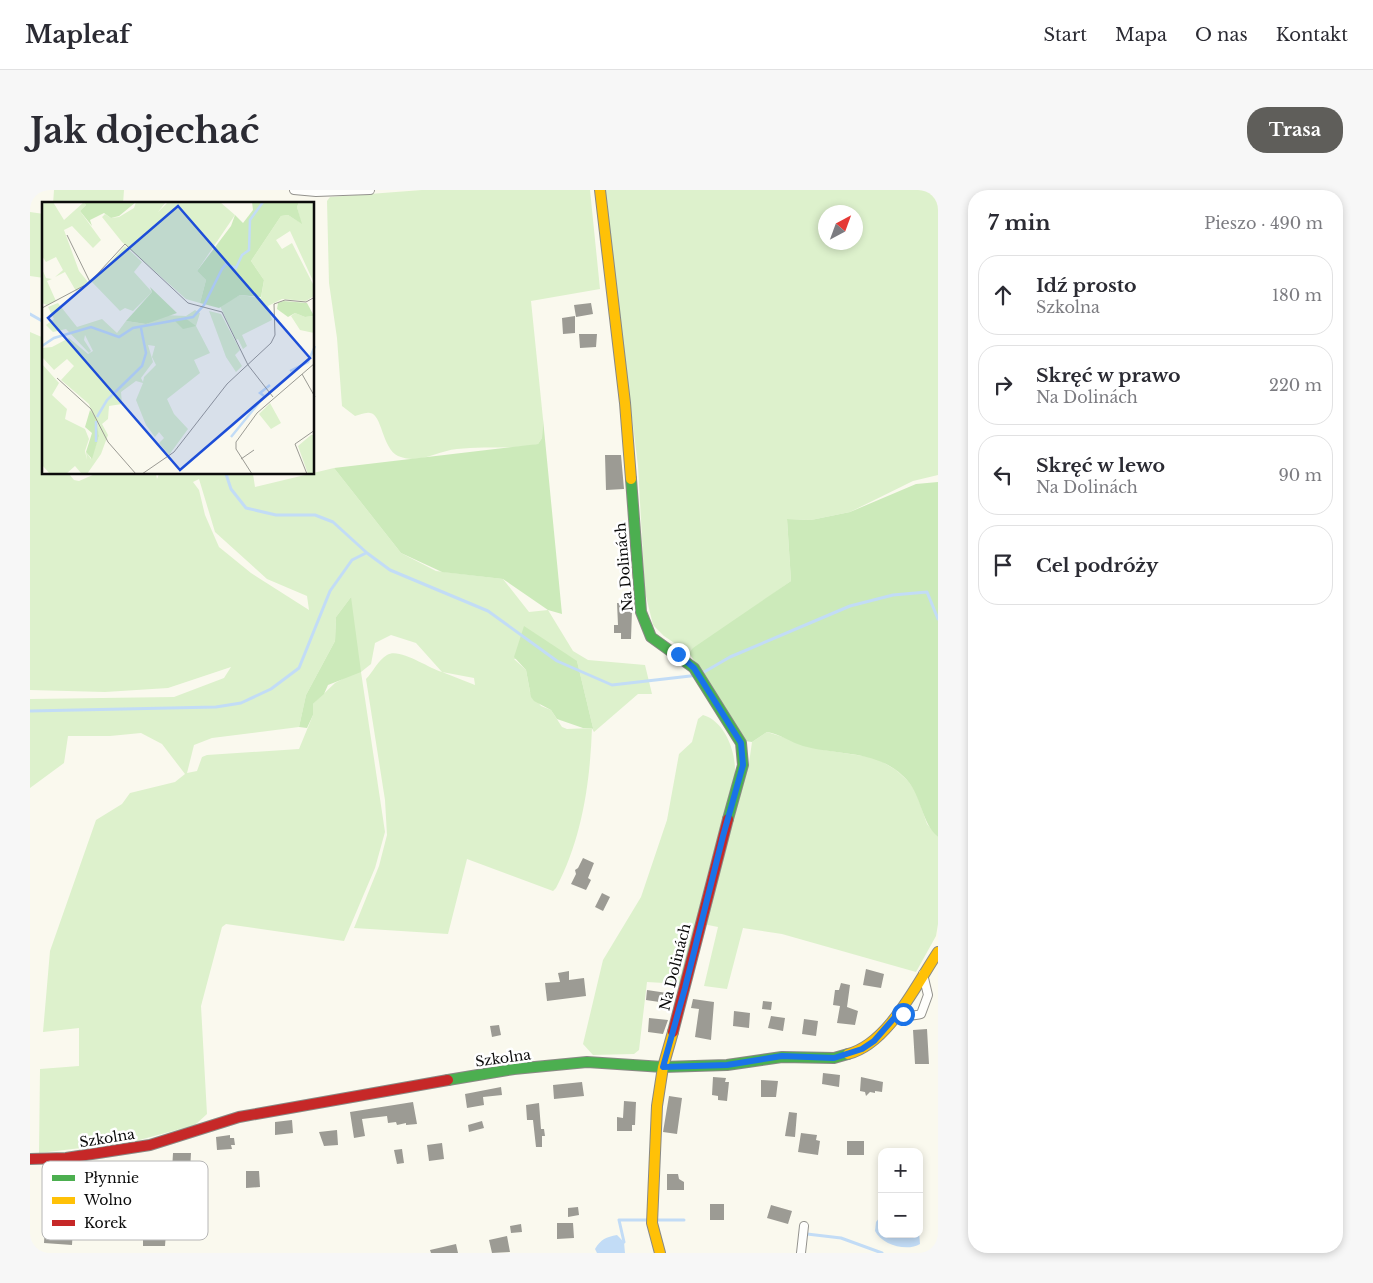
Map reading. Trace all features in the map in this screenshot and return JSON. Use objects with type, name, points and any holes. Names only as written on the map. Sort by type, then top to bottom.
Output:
[{"type":"street","points":[[294,190],[370,190]]},
{"type":"street","name":"Na Dolinách","points":[[600,190],[625,403],[641,612],[651,637],[694,668],[741,743],[743,765],[663,1067],[657,1106],[652,1218],[661,1252]]},
{"type":"street","name":"Szkolna","points":[[30,1159],[66,1158],[150,1145],[240,1117],[514,1069],[587,1062],[663,1067],[727,1065],[782,1056],[834,1058],[857,1052],[874,1041],[895,1017],[938,952]]},
{"type":"street","points":[[895,1017],[903,1014],[916,1016],[921,1014],[928,995],[923,974]]},
{"type":"street","points":[[801,1253],[804,1226]]},
{"type":"green space","points":[[54,190],[124,190],[123,202],[53,202]]},
{"type":"green space","points":[[422,190],[590,190],[600,289],[531,301],[543,419],[542,438],[538,444],[518,447],[457,449],[421,458],[406,458],[398,456],[393,452],[374,415],[366,413],[355,416],[342,406],[337,338],[329,283],[327,201],[330,197]]},
{"type":"green space","points":[[604,190],[938,190],[938,475],[913,481],[850,512],[811,520],[787,519],[791,581],[689,653],[664,636],[653,625],[645,592],[638,466]]},
{"type":"green space","points":[[30,212],[42,214],[42,278],[30,276]]},
{"type":"green space","points":[[30,332],[42,337],[42,475],[70,475],[74,480],[79,481],[93,475],[156,475],[157,479],[159,475],[253,475],[255,487],[305,475],[315,475],[315,473],[334,468],[401,553],[436,571],[503,579],[529,612],[548,610],[573,651],[588,660],[645,665],[652,694],[638,694],[594,732],[577,661],[514,659],[526,670],[530,692],[541,706],[551,710],[562,727],[567,729],[592,728],[587,790],[583,810],[572,850],[556,888],[553,891],[467,859],[448,934],[354,928],[379,866],[387,835],[385,800],[366,679],[381,660],[392,653],[414,659],[442,672],[416,643],[391,635],[375,643],[371,664],[361,672],[385,832],[375,868],[344,941],[226,924],[222,927],[201,1006],[207,1114],[195,1125],[132,1142],[39,1153],[40,1069],[79,1066],[79,1028],[43,1032],[50,951],[96,820],[122,804],[130,793],[175,782],[185,774],[162,744],[141,733],[110,736],[68,736],[64,763],[30,788],[30,699],[174,697],[224,678],[231,667],[168,688],[105,692],[30,690]],"holes":[[[199,479],[215,532],[267,579],[307,596],[309,610],[251,573],[219,547],[205,515],[199,490],[193,482]],[[351,597],[350,675],[335,683],[313,704],[313,715],[299,749],[207,755],[202,757],[197,771],[187,773],[194,745],[212,738],[299,727],[306,695],[335,641],[336,617]],[[442,672],[474,678],[475,685]]]},
{"type":"green space","points":[[543,419],[562,614],[548,610],[503,579],[442,572],[401,553],[334,468],[538,444],[542,438]]},
{"type":"green space","points":[[938,482],[938,837],[928,824],[916,794],[907,780],[896,770],[884,763],[858,755],[803,746],[767,732],[752,742],[745,741],[689,653],[693,648],[791,581],[787,519],[811,520],[850,512],[916,484]]},
{"type":"green space","points":[[351,597],[361,672],[328,685],[324,694],[313,704],[313,715],[307,728],[299,727],[306,695],[335,641],[336,617]]},
{"type":"green space","points":[[524,626],[577,661],[594,732],[592,728],[583,728],[557,719],[551,710],[534,701],[531,697],[526,670],[514,657]]},
{"type":"green space","points":[[703,715],[717,723],[727,737],[733,753],[735,781],[730,803],[712,858],[682,984],[647,982],[639,1050],[634,1054],[593,1055],[583,1044],[603,960],[641,897],[667,820],[679,754],[692,742],[698,719]]},
{"type":"green space","points":[[767,732],[824,750],[876,758],[896,770],[916,792],[927,824],[938,837],[938,924],[936,936],[916,972],[782,934],[743,928],[727,989],[704,986],[718,927],[703,924],[749,763],[752,742]]},
{"type":"water","points":[[878,1220],[878,1236],[875,1231]]},
{"type":"water","points":[[617,1235],[624,1242],[625,1253],[597,1253],[595,1249],[599,1243]]},
{"type":"water","points":[[880,1238],[920,1238],[920,1244],[902,1247]]},
{"type":"building","points":[[591,303],[593,314],[576,317],[574,305]]},
{"type":"building","points":[[575,316],[575,333],[563,334],[562,318]]},
{"type":"building","points":[[579,334],[597,334],[596,347],[580,348]]},
{"type":"building","points":[[605,455],[621,455],[624,489],[606,490]]},
{"type":"building","points":[[617,603],[629,603],[629,610],[632,610],[631,639],[621,639],[621,633],[614,633],[614,625],[618,625]]},
{"type":"building","points":[[583,858],[594,863],[588,878],[591,880],[586,890],[571,884],[576,874],[575,870]]},
{"type":"building","points":[[602,893],[610,897],[603,911],[595,907]]},
{"type":"building","points":[[866,969],[884,974],[881,988],[863,985]]},
{"type":"building","points":[[569,971],[569,980],[584,978],[586,996],[547,1001],[545,983],[560,982],[558,973]]},
{"type":"building","points":[[841,983],[850,985],[847,1007],[858,1011],[855,1025],[837,1023],[840,1006],[833,1005],[835,990],[839,990]]},
{"type":"building","points":[[647,990],[667,993],[666,1003],[646,1000]]},
{"type":"building","points":[[693,999],[714,1002],[711,1040],[695,1037],[699,1009],[691,1008]]},
{"type":"building","points":[[763,1001],[772,1002],[771,1010],[762,1009]]},
{"type":"building","points":[[734,1011],[750,1013],[749,1028],[733,1026]]},
{"type":"building","points":[[771,1016],[785,1018],[783,1031],[768,1028]]},
{"type":"building","points":[[649,1018],[668,1020],[663,1034],[648,1032]]},
{"type":"building","points":[[804,1019],[818,1021],[816,1036],[802,1034]]},
{"type":"building","points":[[499,1025],[501,1035],[492,1037],[490,1026]]},
{"type":"building","points":[[927,1029],[929,1064],[915,1064],[913,1030]]},
{"type":"building","points":[[823,1073],[840,1075],[839,1087],[822,1084]]},
{"type":"building","points":[[713,1077],[726,1078],[725,1082],[729,1082],[727,1101],[718,1100],[718,1096],[712,1095]]},
{"type":"building","points":[[861,1077],[883,1082],[882,1092],[870,1092],[866,1096],[865,1092],[860,1091]]},
{"type":"building","points":[[761,1080],[778,1081],[776,1097],[761,1097]]},
{"type":"building","points":[[582,1082],[584,1096],[554,1099],[553,1085]]},
{"type":"building","points":[[501,1087],[502,1095],[483,1097],[484,1105],[467,1108],[465,1094]]},
{"type":"building","points":[[669,1096],[682,1098],[677,1134],[663,1132]]},
{"type":"building","points":[[624,1101],[636,1102],[635,1125],[632,1125],[632,1131],[617,1131],[617,1117],[623,1118]]},
{"type":"building","points":[[413,1102],[417,1124],[406,1125],[406,1123],[397,1125],[396,1122],[388,1123],[387,1116],[362,1119],[365,1136],[354,1138],[350,1112]]},
{"type":"building","points":[[539,1103],[541,1129],[544,1129],[545,1136],[542,1136],[542,1147],[536,1147],[533,1120],[527,1120],[526,1105]]},
{"type":"building","points":[[789,1112],[797,1113],[795,1137],[785,1136]]},
{"type":"building","points":[[292,1120],[293,1133],[275,1135],[275,1122]]},
{"type":"building","points":[[482,1121],[484,1128],[469,1132],[468,1125]]},
{"type":"building","points":[[337,1130],[338,1145],[324,1146],[319,1132]]},
{"type":"building","points":[[801,1133],[817,1135],[816,1140],[820,1141],[818,1155],[798,1152]]},
{"type":"building","points":[[230,1135],[230,1138],[234,1138],[235,1145],[231,1145],[232,1149],[217,1150],[216,1137]]},
{"type":"building","points":[[847,1141],[864,1141],[864,1155],[847,1155]]},
{"type":"building","points":[[442,1143],[444,1159],[429,1161],[427,1145]]},
{"type":"building","points":[[402,1149],[404,1163],[397,1164],[394,1150]]},
{"type":"building","points":[[173,1153],[191,1153],[191,1161],[173,1161]]},
{"type":"building","points":[[246,1171],[259,1171],[260,1187],[246,1188]]},
{"type":"building","points":[[667,1174],[678,1174],[679,1179],[684,1182],[684,1190],[667,1190]]},
{"type":"building","points":[[710,1204],[724,1204],[724,1220],[710,1220]]},
{"type":"building","points":[[771,1205],[792,1211],[788,1224],[767,1218]]},
{"type":"building","points":[[578,1207],[579,1215],[568,1217],[568,1208]]},
{"type":"building","points":[[557,1223],[573,1223],[574,1238],[557,1239]]},
{"type":"building","points":[[521,1224],[522,1232],[511,1233],[510,1226]]},
{"type":"building","points":[[507,1236],[510,1252],[492,1253],[489,1240]]},
{"type":"building","points":[[44,1240],[72,1240],[72,1245],[44,1243]]},
{"type":"building","points":[[143,1240],[165,1240],[165,1246],[143,1246]]},
{"type":"building","points":[[456,1244],[458,1253],[431,1253],[430,1250]]},
{"type":"waterway","points":[[30,314],[42,321]]},
{"type":"waterway","points":[[226,475],[231,489],[246,508],[276,515],[315,515],[333,522],[367,553],[390,570],[488,611],[557,661],[612,685],[699,675],[730,657],[850,606],[893,595],[927,592],[938,619]]},
{"type":"waterway","points":[[30,711],[216,707],[241,703],[271,689],[299,668],[330,591],[352,560],[366,553]]},
{"type":"waterway","points":[[621,1244],[624,1242],[619,1220],[684,1220]]},
{"type":"waterway","points":[[807,1234],[841,1238],[882,1253]]},
{"type":"traffic: fast","points":[[631,479],[641,612],[651,637],[694,668],[741,743],[743,765],[728,819]]},
{"type":"traffic: fast","points":[[448,1080],[514,1069],[587,1062],[663,1067],[727,1065],[782,1057],[834,1058],[848,1054]]},
{"type":"traffic: slow","points":[[600,190],[625,403],[631,479]]},
{"type":"traffic: slow","points":[[848,1054],[862,1048],[888,1026],[900,1012],[938,952]]},
{"type":"traffic: slow","points":[[660,1253],[652,1223],[657,1106],[663,1067],[673,1032]]},
{"type":"traffic: jam","points":[[673,1032],[728,819]]},
{"type":"traffic: jam","points":[[30,1159],[66,1158],[150,1145],[239,1117],[448,1080]]},
{"type":"route","points":[[678,654],[694,668],[700,681],[741,743],[743,765],[663,1067],[727,1065],[782,1056],[834,1058],[862,1049],[874,1041],[895,1017],[903,1014]]}]
